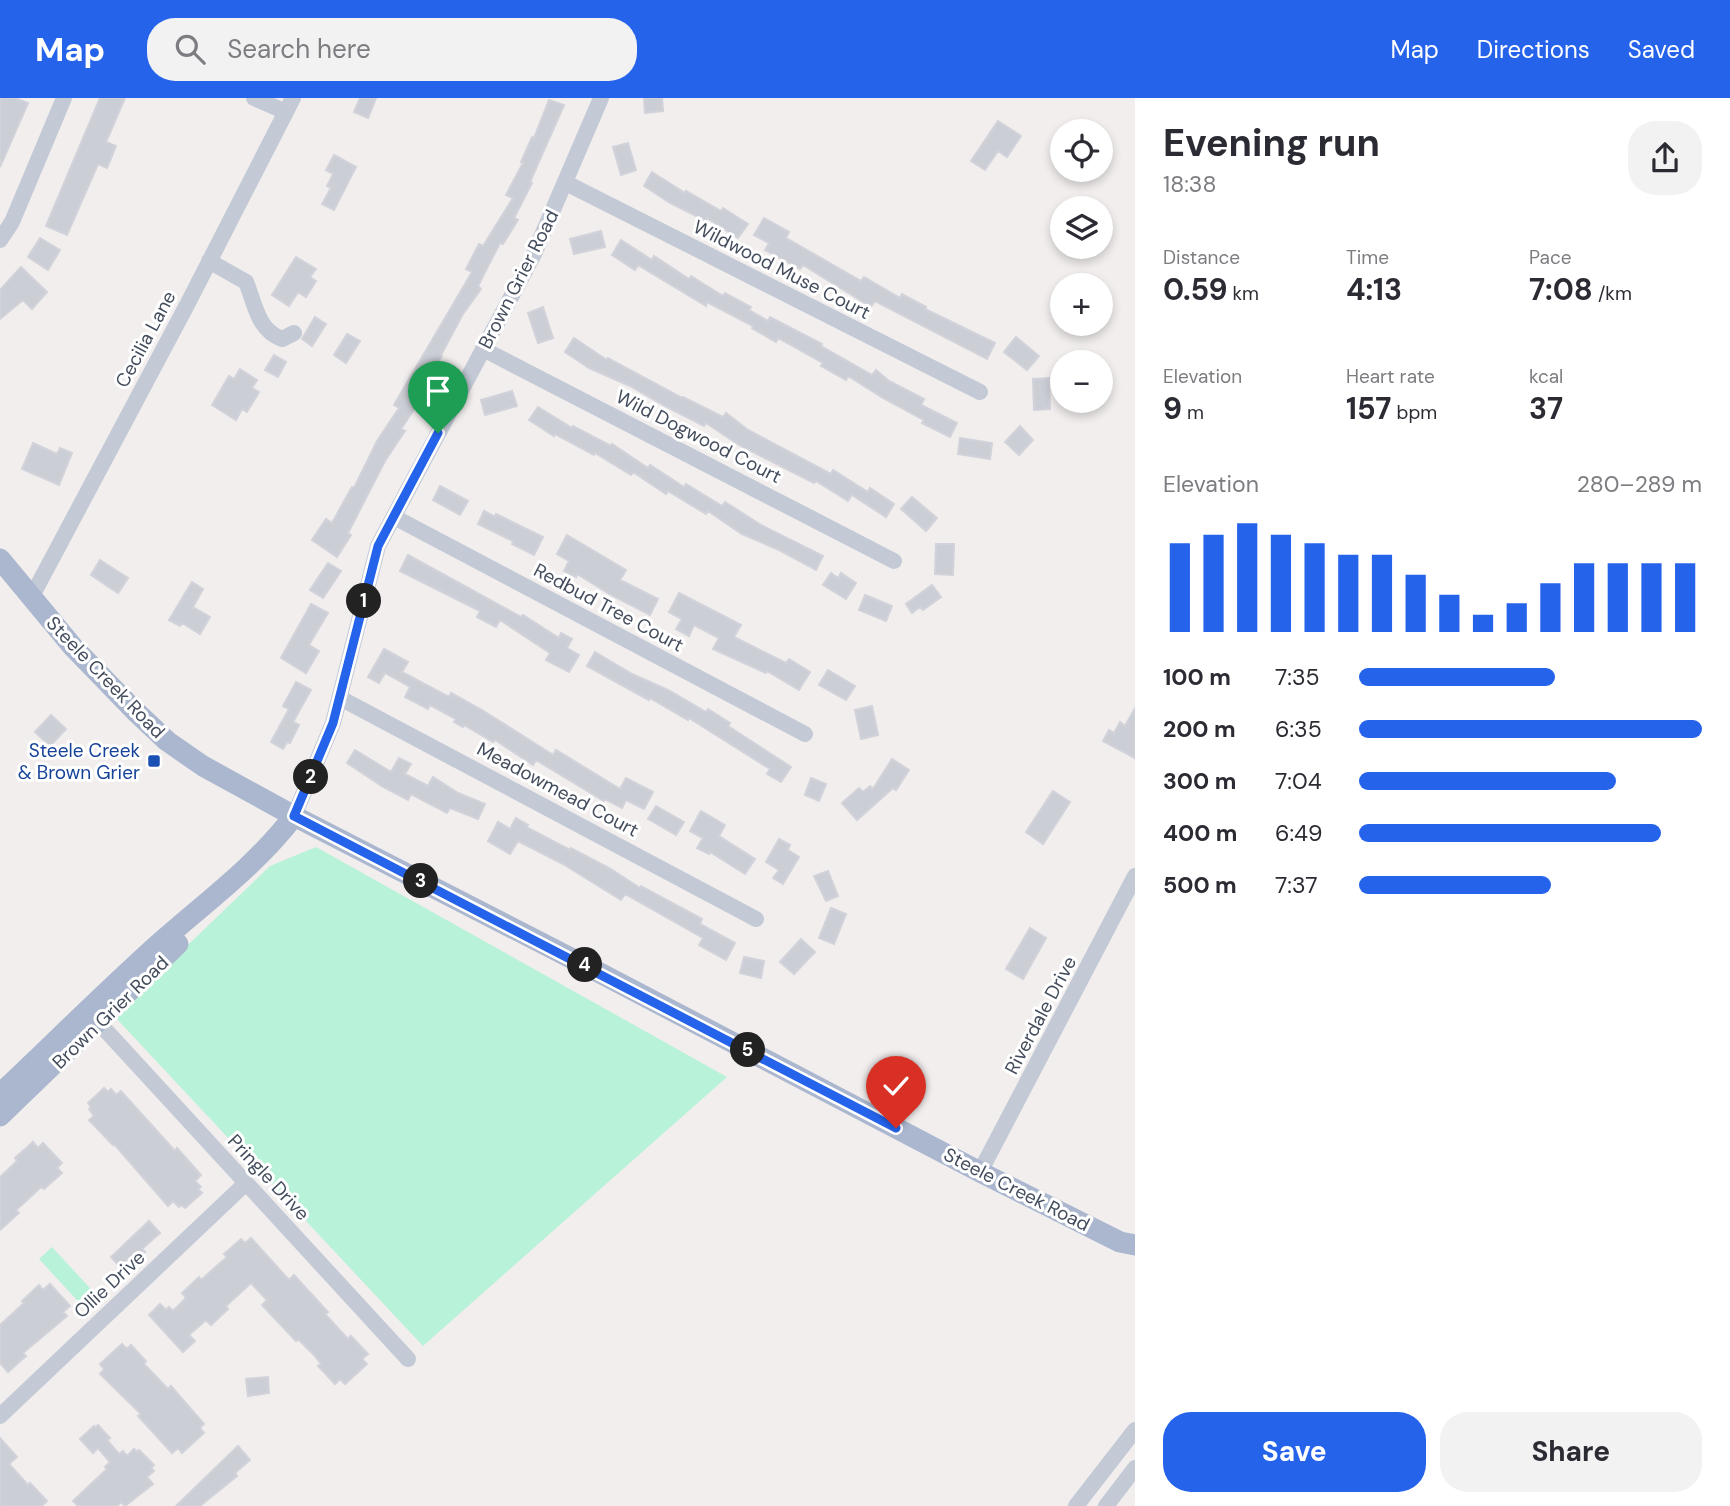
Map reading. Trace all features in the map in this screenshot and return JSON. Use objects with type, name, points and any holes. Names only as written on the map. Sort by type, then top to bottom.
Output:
[{"type":"main road","name":"Steele Creek Road","points":[[0,559],[31,598],[110,685],[167,741],[234,784],[980,1172],[1130,1247]]},
{"type":"main road","name":"Brown Grier Road","points":[[0,1094],[156,946],[212,901],[280,834],[294,816]]},
{"type":"main road","name":"Brown Grier Road","points":[[0,1116],[173,950],[212,901]]},
{"type":"street","points":[[0,240],[12,222],[64,98]]},
{"type":"street","points":[[254,98],[290,105]]},
{"type":"street","name":"Brown Grier Road","points":[[294,816],[327,741],[378,546],[534,254],[601,98]]},
{"type":"street","name":"Cecilia Lane","points":[[31,598],[290,105]]},
{"type":"street","name":"Wildwood Muse Court","points":[[566,183],[980,393]]},
{"type":"street","points":[[209,261],[246,282],[259,319],[267,330],[282,339],[294,333]]},
{"type":"street","name":"Wild Dogwood Court","points":[[483,349],[894,561]]},
{"type":"street","name":"Redbud Tree Court","points":[[394,517],[806,734]]},
{"type":"street","name":"Meadowmead Court","points":[[340,698],[756,919]]},
{"type":"street","name":"Riverdale Drive","points":[[980,1172],[1135,876]]},
{"type":"street","name":"Pringle Drive","points":[[99,1023],[408,1359]]},
{"type":"street","name":"Ollie Drive","points":[[0,1416],[246,1183]]},
{"type":"street","points":[[1076,1506],[1135,1430]]},
{"type":"street","points":[[1106,1506],[1134,1472],[1112,1458]]},
{"type":"green space","points":[[316,847],[727,1077],[423,1346],[114,1016],[270,866]]},
{"type":"green space","points":[[52,1247],[101,1300],[88,1312],[39,1259]]},
{"type":"building","points":[[0,98],[15,98],[28,103],[0,167]]},
{"type":"building","points":[[100,98],[125,98],[106,142],[116,146],[107,168],[98,164],[67,235],[46,226]]},
{"type":"building","points":[[360,98],[376,98],[368,118],[354,112]]},
{"type":"building","points":[[644,98],[662,98],[663,111],[645,113]]},
{"type":"building","points":[[549,100],[564,105],[530,182],[532,183],[514,218],[518,220],[503,244],[500,243],[478,286],[481,289],[463,314],[419,393],[423,396],[401,429],[405,431],[385,461],[348,533],[351,535],[337,557],[312,540],[326,519],[332,523],[352,487],[354,488],[377,441],[399,408],[394,405],[472,272],[466,269],[479,244],[483,246],[513,198],[506,195],[523,163],[521,162]]},
{"type":"building","points":[[998,121],[1021,136],[1007,157],[998,151],[985,170],[971,161]]},
{"type":"building","points":[[628,143],[636,170],[621,175],[613,147]]},
{"type":"building","points":[[334,155],[356,167],[334,210],[322,204],[331,188],[327,186],[333,174],[326,170]]},
{"type":"building","points":[[652,172],[685,193],[686,191],[721,211],[723,208],[748,224],[738,238],[707,218],[706,221],[670,203],[644,186]]},
{"type":"building","points":[[764,218],[789,232],[786,238],[861,281],[864,277],[900,298],[902,294],[926,307],[925,309],[995,343],[987,359],[875,301],[871,307],[803,265],[800,269],[765,250],[769,243],[754,235]]},
{"type":"building","points":[[601,231],[605,247],[574,254],[570,239]]},
{"type":"building","points":[[40,238],[60,250],[48,270],[28,257]]},
{"type":"building","points":[[621,240],[652,260],[654,256],[689,279],[691,276],[723,296],[725,293],[751,307],[749,310],[768,321],[770,317],[822,344],[821,346],[872,375],[876,370],[889,381],[924,399],[921,405],[957,423],[950,437],[922,423],[924,420],[848,376],[846,380],[821,366],[823,363],[778,338],[776,342],[752,328],[753,326],[707,302],[706,306],[638,265],[635,270],[612,255]]},
{"type":"building","points":[[296,257],[316,269],[310,277],[316,281],[306,297],[298,292],[289,306],[272,295]]},
{"type":"building","points":[[21,267],[47,292],[32,309],[23,300],[0,319],[0,290]]},
{"type":"building","points":[[543,307],[553,338],[538,343],[528,313]]},
{"type":"building","points":[[315,317],[326,324],[312,346],[302,339]]},
{"type":"building","points":[[347,334],[360,341],[346,363],[334,355]]},
{"type":"building","points":[[1016,337],[1039,356],[1027,370],[1004,352]]},
{"type":"building","points":[[574,338],[607,360],[608,358],[723,417],[726,413],[748,430],[831,474],[833,470],[868,492],[870,488],[894,504],[886,517],[852,495],[848,501],[816,481],[814,483],[739,445],[706,423],[704,426],[630,386],[589,368],[565,352]]},
{"type":"building","points":[[274,355],[286,362],[278,377],[265,370]]},
{"type":"building","points":[[240,369],[257,380],[252,388],[259,392],[247,412],[242,409],[236,420],[212,405],[229,376],[234,379]]},
{"type":"building","points":[[1049,378],[1050,409],[1034,410],[1033,379]]},
{"type":"building","points":[[512,391],[517,406],[485,415],[481,400]]},
{"type":"building","points":[[538,407],[572,428],[573,426],[611,446],[612,444],[648,468],[650,465],[684,487],[686,484],[722,506],[725,502],[761,525],[823,556],[816,570],[742,534],[708,511],[706,514],[668,491],[666,494],[633,472],[631,475],[595,453],[594,455],[555,434],[554,436],[529,420]]},
{"type":"building","points":[[1020,426],[1033,440],[1019,455],[1005,442]]},
{"type":"building","points":[[960,438],[992,443],[990,459],[958,454]]},
{"type":"building","points":[[33,443],[57,454],[60,448],[72,453],[59,485],[22,469]]},
{"type":"building","points":[[440,486],[468,501],[460,515],[433,500]]},
{"type":"building","points":[[912,497],[937,518],[926,531],[901,509]]},
{"type":"building","points":[[484,511],[543,537],[534,555],[478,524]]},
{"type":"building","points":[[567,535],[626,570],[620,580],[658,599],[650,615],[577,574],[576,577],[564,571],[569,561],[557,554]]},
{"type":"building","points":[[936,544],[954,544],[953,575],[935,574]]},
{"type":"building","points":[[408,555],[521,617],[523,615],[559,638],[561,633],[572,639],[567,648],[579,655],[569,672],[546,660],[550,653],[500,620],[496,627],[477,617],[480,611],[400,571]]},
{"type":"building","points":[[100,560],[128,578],[118,593],[91,575]]},
{"type":"building","points":[[328,563],[341,571],[323,598],[310,590]]},
{"type":"building","points":[[831,573],[838,578],[841,573],[856,583],[846,599],[823,585]]},
{"type":"building","points":[[192,582],[203,589],[193,607],[210,617],[200,634],[182,623],[180,626],[169,620]]},
{"type":"building","points":[[932,585],[941,597],[923,610],[920,607],[912,613],[906,604]]},
{"type":"building","points":[[679,593],[741,625],[734,637],[786,663],[789,659],[810,672],[799,690],[767,671],[766,673],[713,649],[719,638],[694,625],[689,636],[676,629],[682,619],[669,612]]},
{"type":"building","points":[[865,595],[892,606],[886,621],[859,610]]},
{"type":"building","points":[[311,604],[328,613],[309,645],[319,651],[306,673],[281,658]]},
{"type":"building","points":[[384,649],[408,662],[402,672],[449,697],[451,693],[482,710],[553,755],[556,750],[620,789],[626,778],[653,792],[644,809],[626,800],[622,808],[605,799],[604,801],[536,760],[533,765],[495,740],[493,742],[454,722],[456,719],[430,705],[428,709],[405,697],[410,687],[385,673],[379,683],[368,677]]},
{"type":"building","points":[[595,652],[706,712],[708,709],[730,723],[728,726],[791,767],[781,782],[767,774],[770,769],[689,718],[688,720],[587,666]]},
{"type":"building","points":[[828,670],[855,686],[846,700],[819,685]]},
{"type":"building","points":[[296,682],[311,690],[293,722],[299,725],[290,743],[287,742],[283,749],[271,742],[289,709],[283,706]]},
{"type":"building","points":[[872,706],[878,735],[861,739],[855,710]]},
{"type":"building","points":[[1135,708],[1135,758],[1103,741],[1109,730],[1114,733],[1120,722],[1125,726]]},
{"type":"building","points":[[51,715],[66,729],[50,746],[35,732]]},
{"type":"building","points":[[355,750],[391,772],[399,758],[411,764],[405,774],[428,786],[433,777],[458,793],[485,804],[478,819],[450,808],[447,813],[411,794],[408,800],[383,787],[347,763]]},
{"type":"building","points":[[892,759],[909,770],[896,790],[893,788],[857,820],[842,803],[859,788],[863,792],[870,786],[873,789]]},
{"type":"building","points":[[811,778],[826,784],[819,801],[805,795]]},
{"type":"building","points":[[1053,791],[1070,802],[1043,844],[1026,832]]},
{"type":"building","points":[[656,806],[684,822],[676,835],[648,819]]},
{"type":"building","points":[[701,811],[725,825],[719,836],[755,859],[745,874],[710,852],[709,854],[697,848],[703,838],[690,831]]},
{"type":"building","points":[[516,818],[528,825],[526,827],[570,850],[571,848],[640,888],[641,886],[702,919],[700,924],[735,943],[726,960],[699,945],[703,938],[625,894],[621,900],[563,864],[518,841],[510,854],[488,841],[498,822],[510,829]]},
{"type":"building","points":[[779,839],[790,845],[788,850],[799,857],[783,884],[773,878],[779,870],[766,862]]},
{"type":"building","points":[[828,871],[838,896],[826,901],[814,876]]},
{"type":"building","points":[[831,908],[846,914],[834,944],[819,938]]},
{"type":"building","points":[[1030,928],[1046,938],[1023,979],[1006,969]]},
{"type":"building","points":[[801,939],[815,952],[794,974],[780,962]]},
{"type":"building","points":[[744,957],[764,961],[761,978],[740,973]]},
{"type":"building","points":[[104,1088],[108,1092],[111,1089],[116,1095],[121,1091],[175,1151],[177,1148],[201,1175],[195,1181],[201,1187],[198,1189],[202,1193],[185,1208],[181,1205],[179,1207],[173,1201],[168,1206],[114,1144],[89,1120],[94,1116],[88,1103]]},
{"type":"building","points":[[33,1142],[38,1148],[43,1143],[62,1163],[57,1168],[62,1173],[44,1189],[41,1187],[16,1210],[19,1213],[0,1230],[0,1177],[17,1161],[15,1158]]},
{"type":"building","points":[[149,1221],[160,1233],[142,1249],[145,1252],[122,1269],[111,1257]]},
{"type":"building","points":[[251,1238],[289,1280],[294,1275],[328,1312],[325,1314],[348,1339],[351,1336],[368,1354],[362,1359],[367,1364],[345,1384],[340,1379],[335,1384],[318,1366],[321,1364],[314,1355],[298,1339],[296,1341],[262,1305],[267,1300],[251,1283],[226,1306],[228,1309],[211,1325],[206,1320],[189,1335],[195,1341],[183,1352],[149,1315],[160,1304],[166,1310],[169,1307],[173,1311],[186,1298],[182,1293],[199,1277],[201,1280],[227,1257],[224,1254],[241,1239],[245,1243]]},
{"type":"building","points":[[50,1284],[70,1306],[63,1312],[67,1316],[23,1353],[26,1356],[8,1372],[0,1363],[0,1325],[39,1285],[43,1290]]},
{"type":"building","points":[[122,1344],[127,1349],[131,1345],[146,1361],[144,1364],[168,1389],[171,1386],[204,1424],[200,1428],[204,1433],[182,1453],[178,1448],[172,1453],[138,1416],[141,1414],[100,1374],[104,1369],[100,1364]]},
{"type":"building","points":[[268,1377],[269,1393],[248,1396],[246,1379]]},
{"type":"building","points":[[98,1425],[119,1454],[123,1451],[127,1456],[134,1449],[137,1452],[139,1450],[154,1465],[151,1468],[154,1471],[147,1477],[153,1484],[125,1506],[121,1502],[117,1506],[78,1506],[73,1501],[107,1469],[105,1467],[110,1462],[98,1448],[93,1453],[80,1439]]},
{"type":"building","points":[[0,1438],[17,1457],[9,1464],[47,1501],[42,1506],[0,1506]]},
{"type":"building","points":[[238,1446],[250,1460],[235,1473],[237,1476],[200,1506],[176,1506]]},
{"type":"place","name":"Steele Creek & Brown Grier","points":[[154,761]]},
{"type":"route","points":[[438,433],[378,546],[333,723],[294,816],[896,1128]]}]
